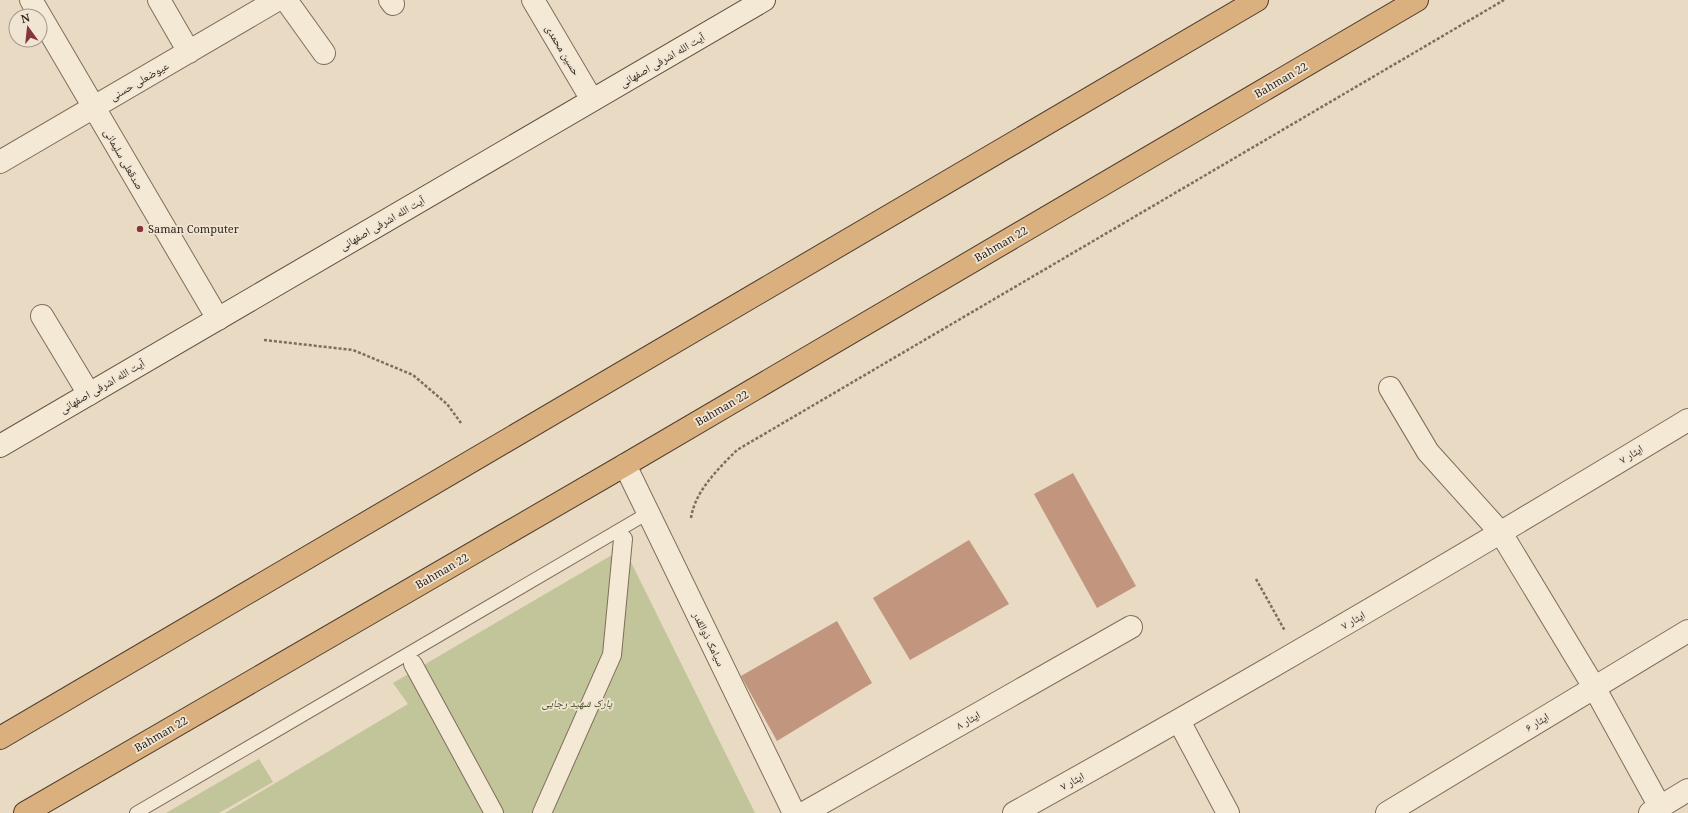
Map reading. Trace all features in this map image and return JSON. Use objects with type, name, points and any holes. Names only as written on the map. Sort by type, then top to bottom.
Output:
[{"type":"highway","points":[[0,738],[1257,0]]},
{"type":"highway","name":"Bahman 22","points":[[25,813],[625,465],[1417,0]]},
{"type":"street","name":"صدقعلی سلیمانی","points":[[31,0],[218,319]]},
{"type":"street","points":[[159,0],[189,52]]},
{"type":"street","name":"عیوضعلی حسنی","points":[[0,162],[189,52],[250,7],[277,0]]},
{"type":"street","points":[[286,0],[324,53]]},
{"type":"street","name":"حسین محمدی","points":[[533,0],[592,100]]},
{"type":"street","name":"آیت الله اشرفی اصفهانی","points":[[0,446],[764,0]]},
{"type":"street","points":[[42,316],[89,394]]},
{"type":"street","points":[[1390,388],[1428,452],[1501,534],[1594,687],[1655,810],[1688,790]]},
{"type":"street","name":"ایثار ۷","points":[[1014,813],[1179,721],[1501,534],[1688,420]]},
{"type":"street","name":"سیامک ذوالقدر","points":[[625,465],[794,813]]},
{"type":"street","points":[[542,813],[612,655],[623,539]]},
{"type":"street","name":"ایثار ۸","points":[[804,813],[1131,627]]},
{"type":"street","name":"ایثار ۶","points":[[1387,813],[1688,631]]},
{"type":"street","points":[[413,664],[494,813]]},
{"type":"street","points":[[1179,721],[1228,813]]},
{"type":"lane","points":[[136,813],[648,513]]},
{"type":"path","points":[[691,518],[693,505],[702,490],[722,464],[737,450],[1504,0]]},
{"type":"path","points":[[264,340],[353,350],[413,376],[447,404],[461,423]]},
{"type":"path","points":[[1256,579],[1298,652]]},
{"type":"green space","name":"پارک شهید رجایی","points":[[624,548],[755,813],[225,813],[408,704],[393,683]]},
{"type":"green space","points":[[259,759],[273,782],[219,813],[166,813]]},
{"type":"building","points":[[1073,473],[1136,586],[1097,608],[1034,494]]},
{"type":"building","points":[[969,540],[1009,604],[910,660],[873,598]]},
{"type":"building","points":[[837,621],[872,683],[777,741],[741,676]]},
{"type":"place","name":"Saman Computer","points":[[140,229]]}]
